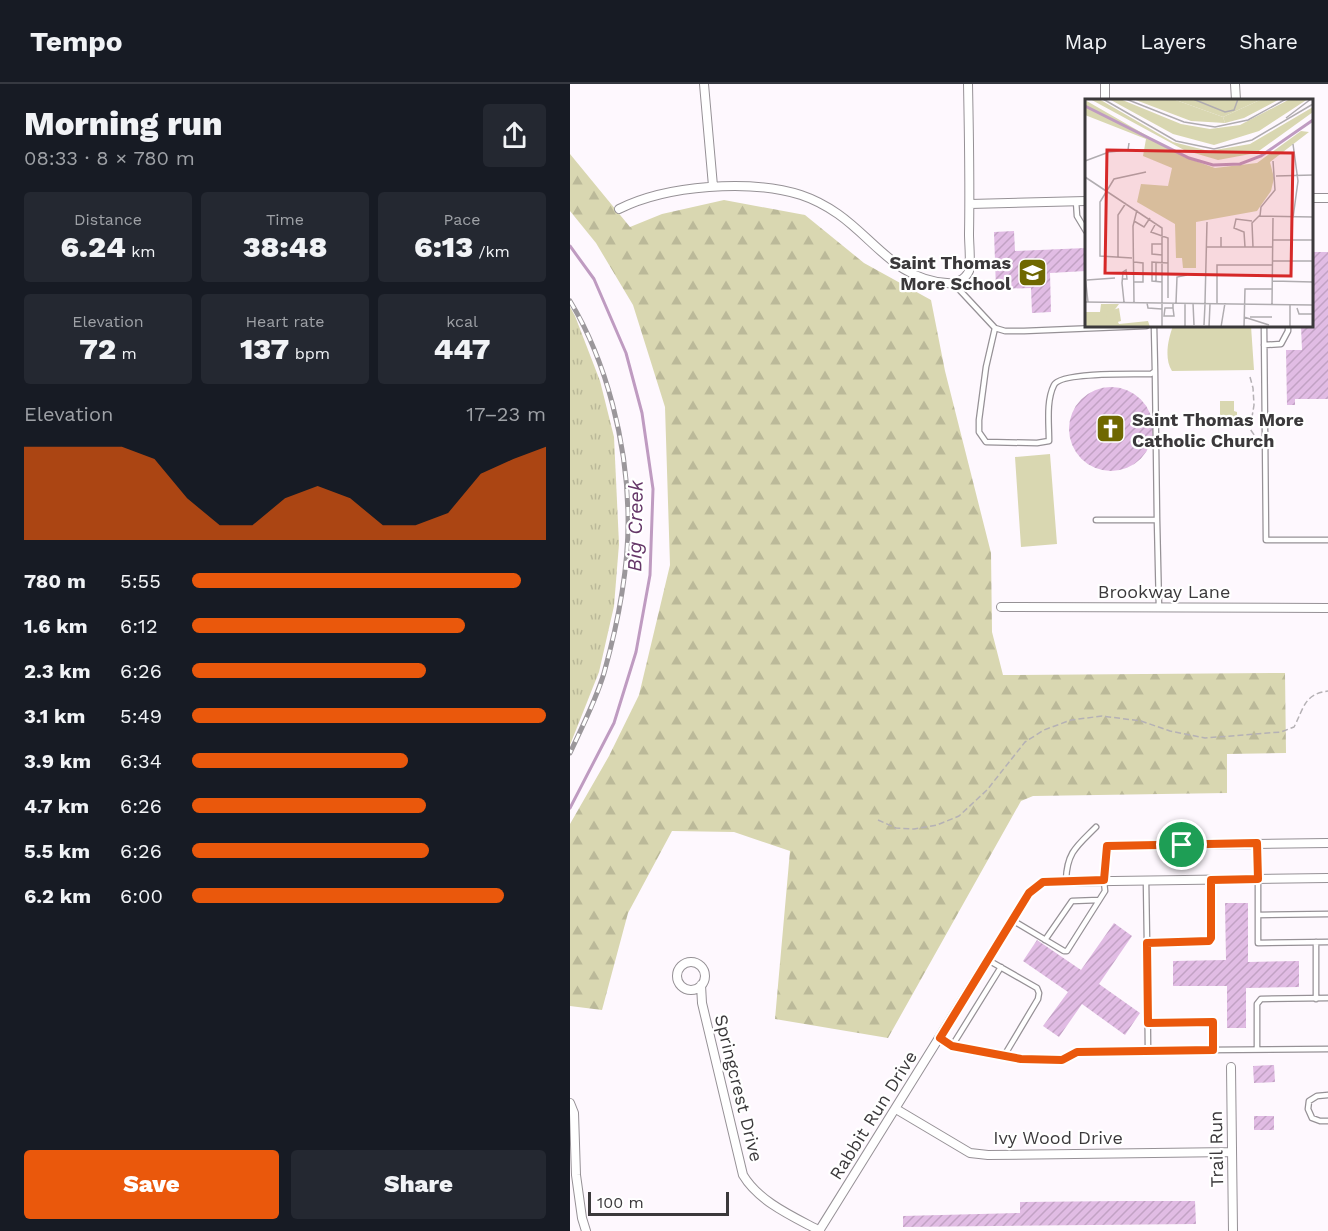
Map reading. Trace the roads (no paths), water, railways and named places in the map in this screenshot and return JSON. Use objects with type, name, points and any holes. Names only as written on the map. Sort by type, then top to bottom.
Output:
[{"type":"street","points":[[704,84],[713,186]]},
{"type":"street","points":[[619,209],[638,199],[713,186],[753,185],[802,195],[838,213],[908,274],[924,280],[954,284],[962,280],[969,271],[968,84]]},
{"type":"street","points":[[1235,84],[1236,99]]},
{"type":"street","points":[[970,204],[1085,201]]},
{"type":"street","name":"Brookway Lane","points":[[1001,607],[1328,608]]},
{"type":"street","points":[[1257,843],[1258,879]]},
{"type":"street","points":[[1104,880],[1107,846],[1328,843]]},
{"type":"street","name":"Rabbit Run Drive","points":[[820,1231],[1029,893],[1043,882],[1328,878]]},
{"type":"street","name":"Springcrest Drive","points":[[700,986],[702,1003],[743,1175],[748,1184],[763,1197],[820,1231]]},
{"type":"street","name":"Trail Run","points":[[1231,1067],[1233,1231]]},
{"type":"street","points":[[570,1103],[574,1113],[579,1196],[586,1231]]},
{"type":"street","name":"Ivy Wood Drive","points":[[896,1109],[970,1153],[988,1155],[1232,1152]]},
{"type":"lane","points":[[1076,201],[1077,216],[1085,229]]},
{"type":"lane","points":[[954,284],[995,328],[1005,331],[1122,327]]},
{"type":"lane","points":[[1154,327],[1159,608]]},
{"type":"lane","points":[[1264,327],[1266,540],[1328,540]]},
{"type":"lane","points":[[1264,345],[1281,344],[1288,327]]},
{"type":"lane","points":[[995,328],[986,367],[979,420],[979,432],[986,442],[1050,441],[1049,408],[1054,384],[1059,380],[1088,376],[1150,374],[1155,371]]},
{"type":"lane","points":[[1096,520],[1157,520]]},
{"type":"lane","points":[[1064,880],[1070,853],[1096,827]]},
{"type":"lane","points":[[1258,879],[1258,943],[1328,942]]},
{"type":"lane","points":[[1012,920],[1064,951],[1070,949],[1105,891],[1104,880]]},
{"type":"lane","points":[[1146,880],[1148,1051]]},
{"type":"lane","points":[[1147,943],[1209,941],[1211,938],[1211,880]]},
{"type":"lane","points":[[1045,940],[1072,900],[1099,900]]},
{"type":"lane","points":[[1258,915],[1328,914]]},
{"type":"lane","points":[[1316,942],[1316,999]]},
{"type":"lane","points":[[988,960],[1037,988],[1039,993],[1038,999],[1004,1056]]},
{"type":"lane","points":[[952,1046],[1001,967]]},
{"type":"lane","points":[[1257,1050],[1257,1004],[1261,999],[1328,998]]},
{"type":"lane","points":[[1148,1023],[1213,1022],[1213,1050]]},
{"type":"lane","points":[[940,1038],[952,1046],[1021,1059],[1062,1060],[1077,1052],[1328,1049]]},
{"type":"lane","points":[[1328,1095],[1317,1096],[1309,1101],[1308,1108],[1312,1118],[1328,1121]]},
{"type":"waterway","name":"Big Creek","points":[[570,246],[594,279],[626,353],[642,413],[653,489],[650,575],[636,652],[614,723],[570,808]]},
{"type":"railway","points":[[570,301],[595,350],[612,404],[624,460],[628,515],[625,575],[609,654],[597,693],[570,753]]},
{"type":"place","name":"Saint Thomas More School","points":[[1032,272]]},
{"type":"place","name":"Saint Thomas More Catholic Church","points":[[1111,429]]}]
